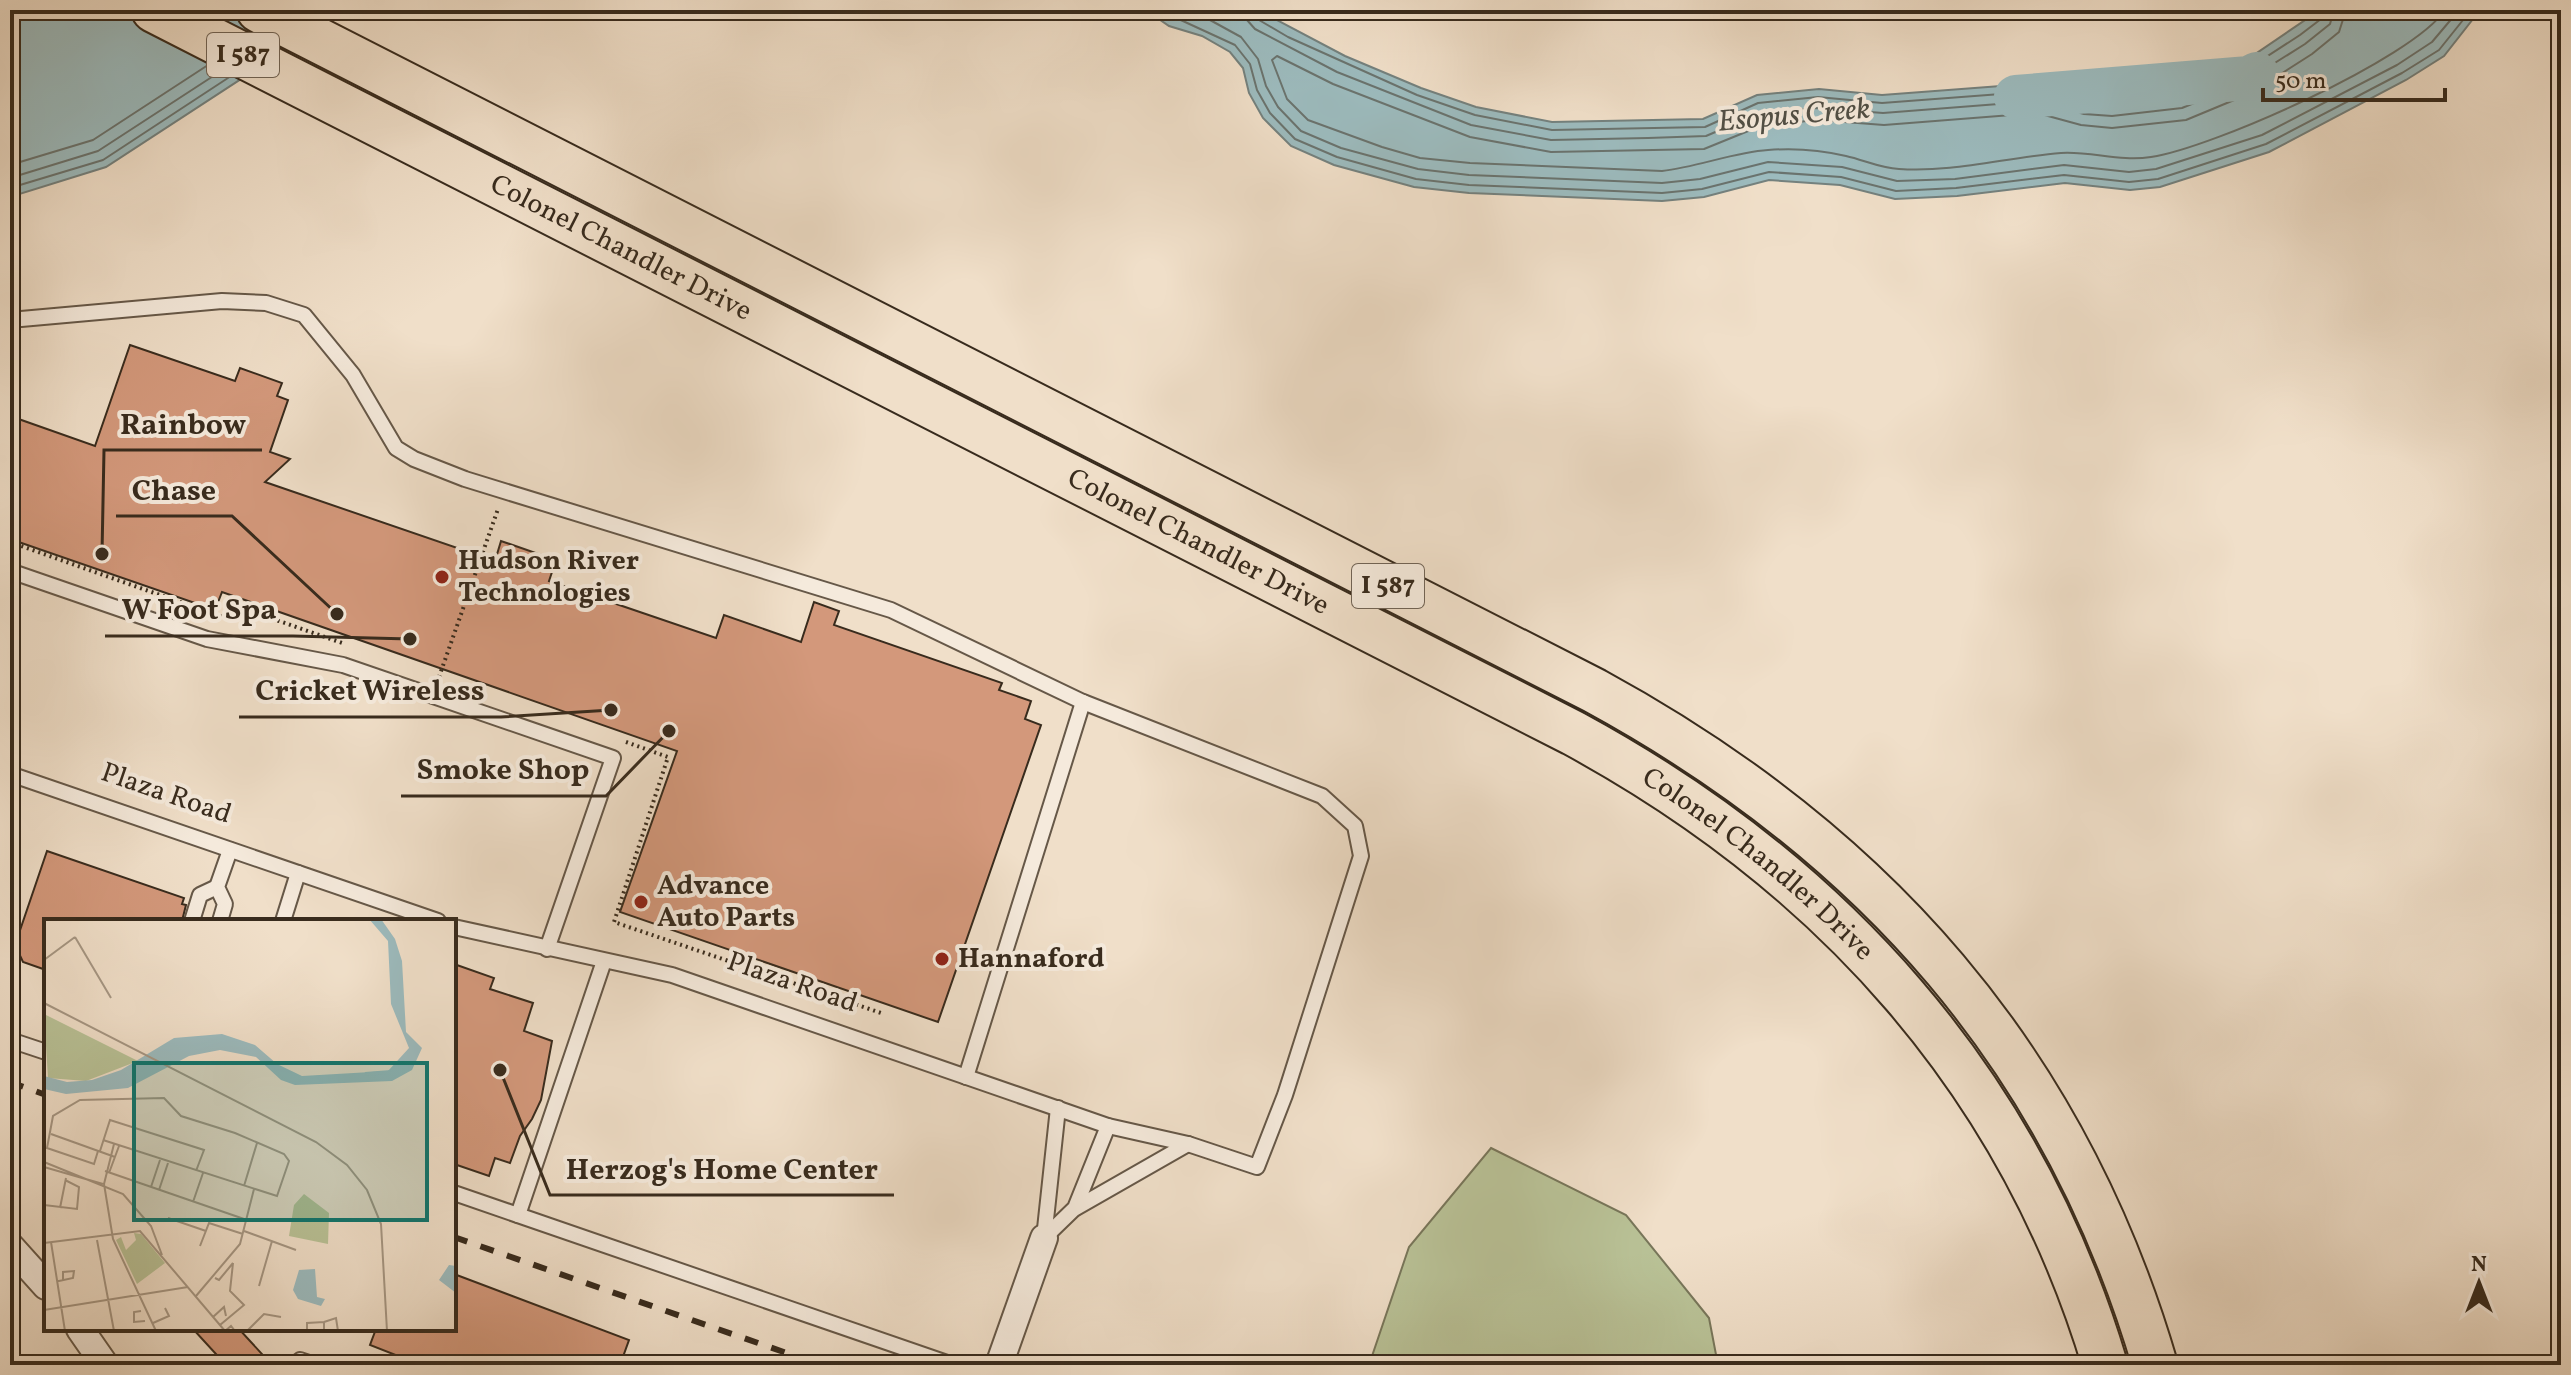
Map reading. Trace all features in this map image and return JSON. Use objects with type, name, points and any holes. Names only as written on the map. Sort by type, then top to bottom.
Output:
[{"type":"highway","name":"Colonel Chandler Drive","points":[[154,10],[1573,733],[1693,805],[1769,860],[1839,924],[1901,989],[1957,1060],[2004,1133],[2046,1211],[2081,1292],[2105,1365]]},
{"type":"highway","name":"Colonel Chandler Drive","points":[[259,10],[1595,691],[1681,740],[1758,793],[1836,855],[1895,912],[1938,957],[1996,1033],[2045,1109],[2089,1190],[2126,1274],[2155,1365]]},
{"type":"street","points":[[999,1365],[1044,1238]]},
{"type":"street","points":[[10,1246],[44,1284]]},
{"type":"street","points":[[81,1331],[105,1365]]},
{"type":"lane","points":[[10,320],[222,301],[266,303],[304,315],[353,375],[396,448],[414,459],[504,491],[891,610],[1083,702],[966,1077]]},
{"type":"lane","points":[[10,571],[207,639],[343,665],[613,758],[547,949]]},
{"type":"lane","name":"Plaza Road","points":[[456,927],[672,975],[1108,1126],[1188,1144],[1257,1167],[1285,1095],[1361,856],[1355,826],[1322,796],[1083,702]]},
{"type":"lane","name":"Plaza Road","points":[[10,774],[432,919]]},
{"type":"lane","points":[[221,919],[225,904],[217,887],[230,850]]},
{"type":"lane","points":[[284,919],[298,873]]},
{"type":"lane","points":[[193,919],[200,895],[217,887]]},
{"type":"lane","points":[[518,1215],[604,961]]},
{"type":"lane","points":[[10,1040],[44,1051]]},
{"type":"lane","points":[[1044,1238],[1058,1108]]},
{"type":"lane","points":[[1075,1208],[1108,1126]]},
{"type":"lane","points":[[1044,1238],[1075,1208],[1188,1144]]},
{"type":"lane","points":[[456,1194],[953,1365]]},
{"type":"lane","points":[[300,1360],[315,1365]]},
{"type":"path","points":[[439,677],[504,491]]},
{"type":"path","points":[[10,542],[225,618],[259,614],[349,645]]},
{"type":"path","points":[[424,672],[454,682]]},
{"type":"path","points":[[625,742],[668,757],[614,922],[884,1014]]},
{"type":"green space","points":[[1491,1148],[1626,1215],[1709,1318],[1718,1365],[1369,1365],[1409,1247]]},
{"type":"water","points":[[10,10],[347,10],[106,167],[10,197]]},
{"type":"water","points":[[1146,10],[1258,10],[1345,56],[1421,88],[1476,107],[1552,122],[1703,119],[1757,95],[1819,89],[1882,95],[2041,83],[2088,96],[2141,96],[2179,90],[2236,67],[2320,10],[2480,10],[2444,56],[2406,80],[2269,152],[2160,187],[2130,190],[2065,183],[1957,196],[1895,199],[1840,185],[1769,180],[1704,197],[1662,201],[1469,193],[1414,187],[1334,165],[1291,146],[1263,118],[1249,93],[1243,68],[1230,52],[1202,36],[1169,26]]},
{"type":"building","points":[[130,345],[235,381],[240,368],[282,383],[277,396],[288,400],[270,452],[290,459],[265,482],[495,561],[501,541],[556,560],[549,581],[716,638],[724,615],[801,642],[814,602],[839,611],[834,625],[1002,683],[999,690],[1031,701],[1025,719],[1041,725],[938,1022],[620,912],[677,751],[222,592],[215,610],[10,539],[10,416],[95,446]]},
{"type":"building","points":[[47,851],[184,898],[182,904],[186,905],[182,919],[44,919],[44,969],[23,962],[15,945]]},
{"type":"building","points":[[456,965],[494,978],[490,989],[533,1003],[524,1031],[552,1041],[541,1100],[520,1136],[510,1163],[495,1158],[489,1176],[456,1165]]},
{"type":"building","points":[[456,1275],[629,1340],[620,1365],[421,1365],[370,1345],[375,1331],[456,1331]]},
{"type":"building","points":[[195,1331],[241,1331],[272,1365],[226,1365]]},
{"type":"waterway","name":"Esopus Creek","points":[[2016,97],[2249,78],[2257,74]]},
{"type":"railway","points":[[10,1082],[44,1094]]},
{"type":"railway","points":[[456,1238],[821,1365]]},
{"type":"place","name":"Rainbow","points":[[102,554]]},
{"type":"place","name":"Hudson River Technologies","points":[[442,577]]},
{"type":"place","name":"Chase","points":[[337,614]]},
{"type":"place","name":"W Foot Spa","points":[[410,639]]},
{"type":"place","name":"Cricket Wireless","points":[[611,710]]},
{"type":"place","name":"Smoke Shop","points":[[669,731]]},
{"type":"place","name":"Advance Auto Parts","points":[[641,902]]},
{"type":"place","name":"Hannaford","points":[[942,959]]},
{"type":"place","name":"Herzog's Home Center","points":[[500,1070]]}]
